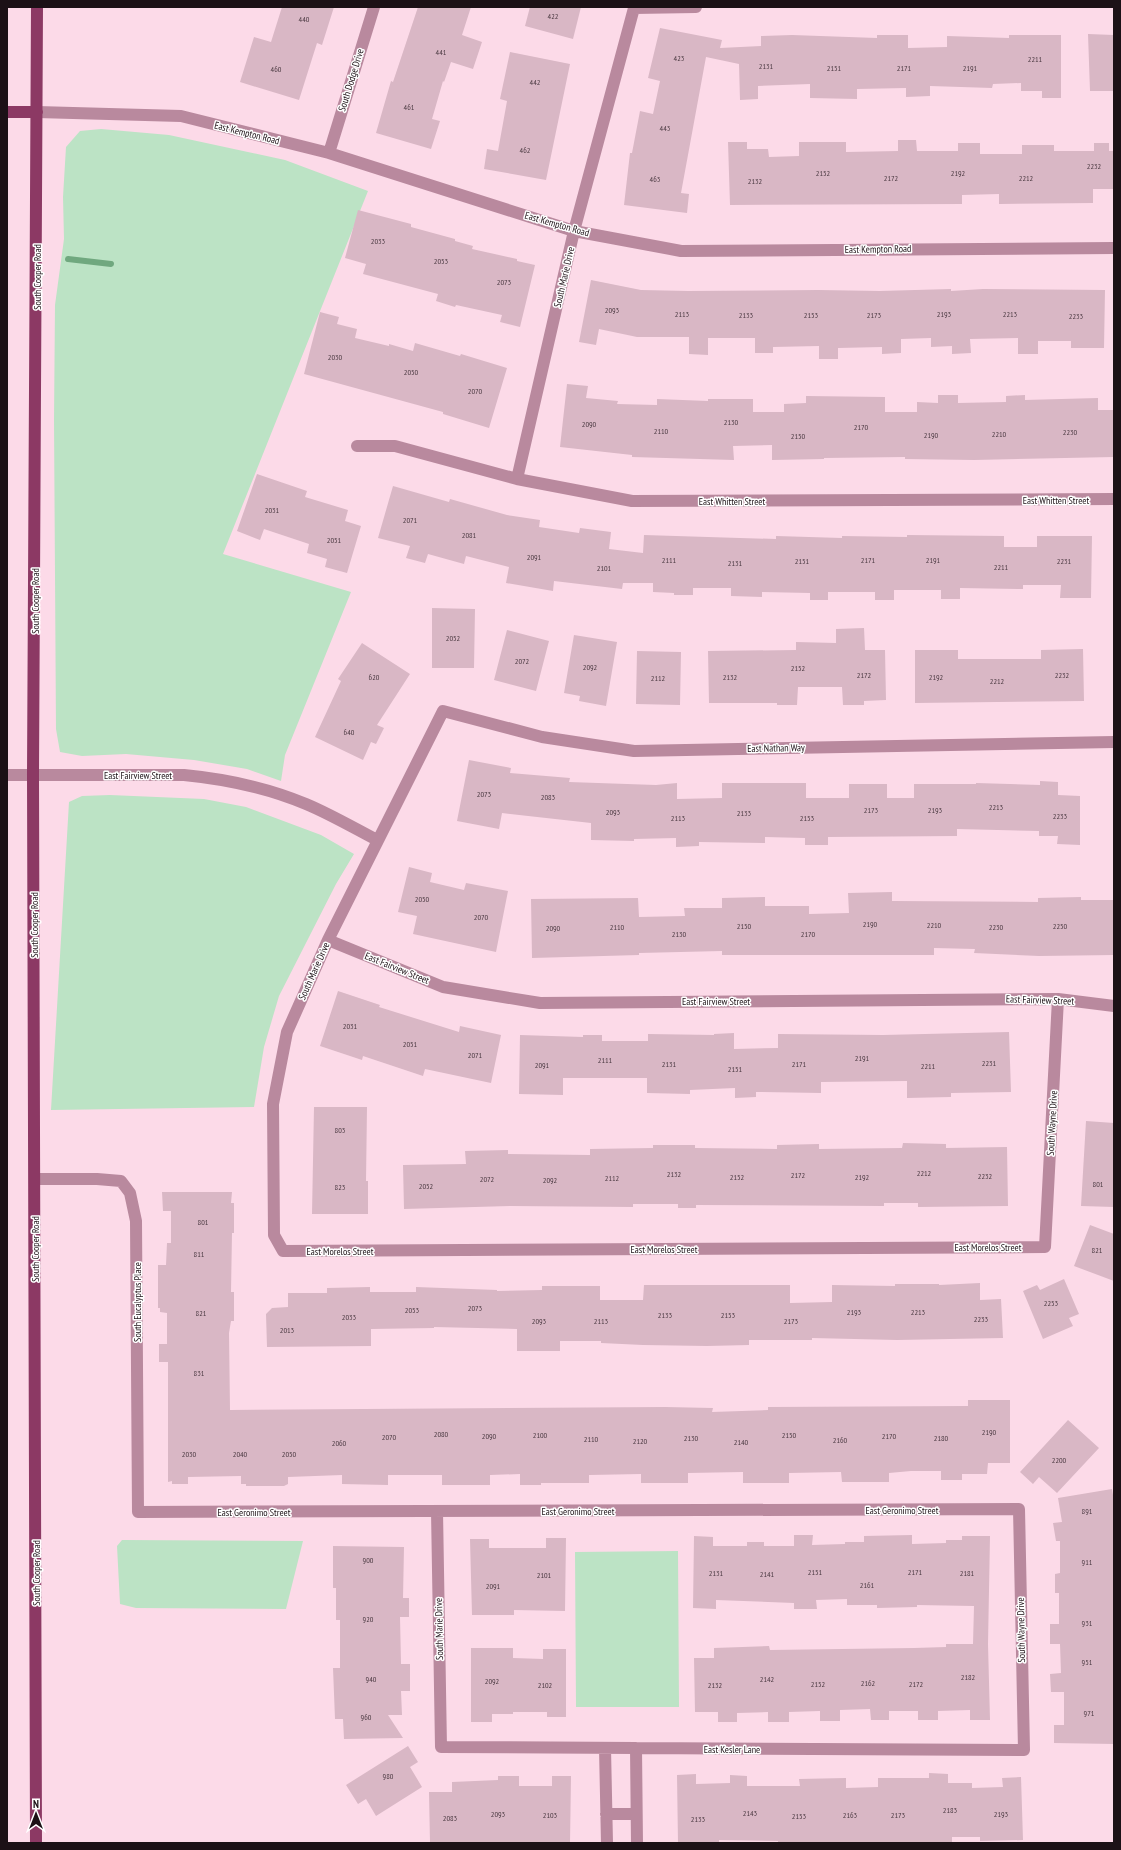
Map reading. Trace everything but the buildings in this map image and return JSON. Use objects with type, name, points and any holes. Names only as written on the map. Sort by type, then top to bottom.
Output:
[{"type":"main road","name":"South Cooper Road","points":[[36,1843],[33,774],[37,7]]},
{"type":"main road","points":[[7,112],[37,112]]},
{"type":"street","name":"South Dodge Drive","points":[[329,153],[374,7]]},
{"type":"street","name":"South Marie Drive","points":[[518,479],[574,231],[634,8],[696,7]]},
{"type":"street","name":"East Kempton Road","points":[[37,112],[181,116],[329,153],[574,231],[681,251],[1114,248]]},
{"type":"street","name":"East Whitten Street","points":[[357,446],[395,446],[518,479],[632,501],[1114,500]]},
{"type":"street","name":"South Marie Drive","points":[[284,1251],[274,1235],[273,1104],[287,1032],[328,940],[443,711]]},
{"type":"street","name":"East Nathan Way","points":[[443,711],[542,737],[634,751],[1114,742]]},
{"type":"street","name":"East Fairview Street","points":[[7,774],[184,775],[213,778],[261,789],[305,804],[377,840]]},
{"type":"street","name":"East Fairview Street","points":[[328,940],[443,987],[540,1003],[1058,998],[1114,1006]]},
{"type":"street","name":"South Wayne Drive","points":[[1045,1247],[1058,998]]},
{"type":"street","name":"South Eucalyptus Place","points":[[35,1179],[97,1179],[121,1181],[130,1193],[136,1221],[138,1512]]},
{"type":"street","name":"East Morelos Street","points":[[284,1251],[1045,1247]]},
{"type":"street","name":"South Wayne Drive","points":[[1019,1509],[1024,1750]]},
{"type":"street","name":"East Geronimo Street","points":[[138,1512],[1019,1509]]},
{"type":"street","name":"South Marie Drive","points":[[437,1511],[441,1748]]},
{"type":"street","name":"East Kesler Lane","points":[[441,1748],[1024,1750]]},
{"type":"street","points":[[606,1748],[606,1843]]},
{"type":"street","points":[[636,1748],[637,1843]]},
{"type":"street","points":[[606,1814],[636,1814]]},
{"type":"green space","points":[[101,129],[169,135],[285,160],[368,191],[223,554],[351,592],[285,755],[281,781],[247,769],[194,760],[126,754],[82,756],[60,752],[56,729],[54,420],[55,305],[64,239],[63,197],[66,147],[80,131]]},
{"type":"green space","points":[[110,795],[204,799],[246,807],[321,835],[354,854],[336,884],[279,996],[264,1047],[254,1107],[51,1110],[69,802],[82,796]]},
{"type":"green space","points":[[122,1540],[303,1541],[286,1609],[136,1608],[120,1604],[117,1546]]},
{"type":"green space","points":[[678,1551],[679,1707],[576,1707],[575,1552]]},
{"type":"waterway","points":[[68,259],[111,264]]}]
